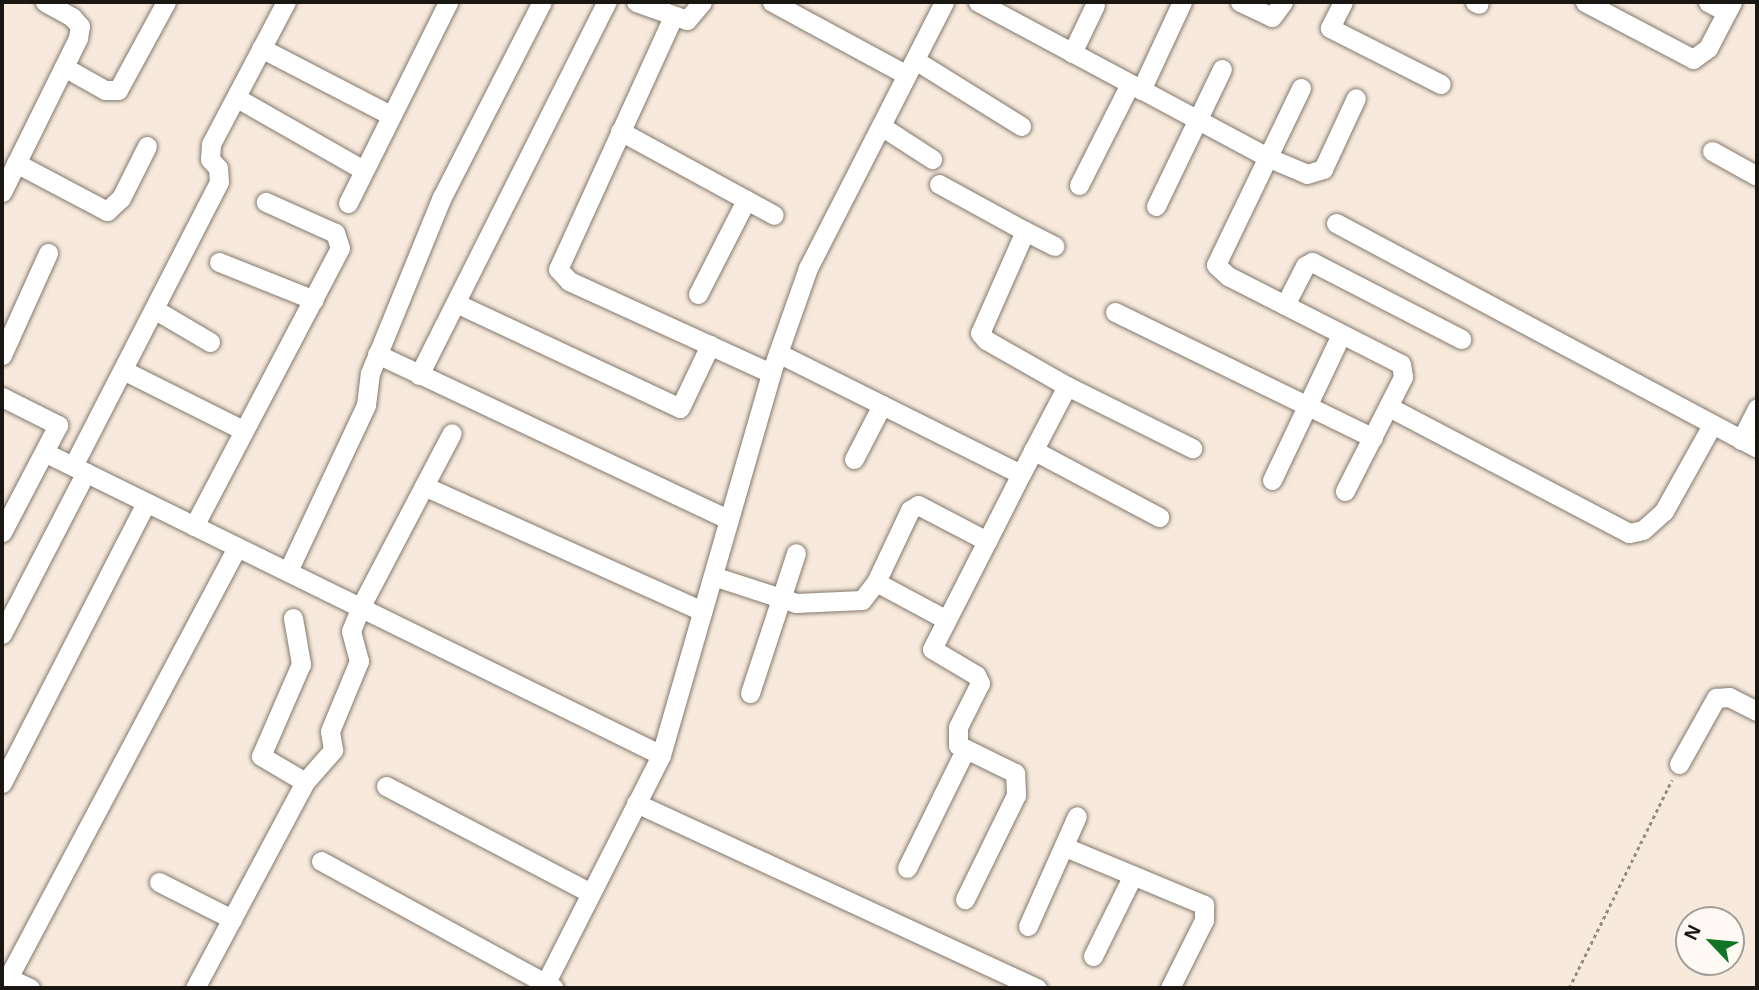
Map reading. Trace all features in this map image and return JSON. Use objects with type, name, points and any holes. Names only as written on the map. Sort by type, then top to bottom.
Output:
[{"type":"street","points":[[64,67],[105,90],[118,90],[166,2]]},
{"type":"street","points":[[2,635],[123,370],[219,182],[218,168],[208,152],[286,2]]},
{"type":"street","points":[[348,203],[448,2]]},
{"type":"street","points":[[288,571],[366,405],[377,354],[442,197],[542,2]]},
{"type":"street","points":[[419,375],[607,2]]},
{"type":"street","points":[[636,2],[687,20],[702,2]]},
{"type":"street","points":[[772,2],[911,68],[1021,126]]},
{"type":"street","points":[[321,861],[548,987],[591,893],[661,754],[771,373],[808,268],[944,2]]},
{"type":"street","points":[[978,2],[1009,9],[1072,53],[1135,87],[1267,157],[1316,174],[1323,169],[1356,98]]},
{"type":"street","points":[[1079,185],[1182,2]]},
{"type":"street","points":[[1240,2],[1272,17],[1283,2]]},
{"type":"street","points":[[1343,2],[1330,28],[1441,84]]},
{"type":"street","points":[[1585,2],[1693,60],[1702,56],[1729,7],[1708,2]]},
{"type":"street","points":[[2,192],[64,67],[80,26],[50,3]]},
{"type":"street","points":[[1072,53],[1095,5]]},
{"type":"street","points":[[673,17],[558,270],[569,281],[771,373]]},
{"type":"street","points":[[261,48],[390,115]]},
{"type":"street","points":[[1156,206],[1222,69]]},
{"type":"street","points":[[1301,88],[1216,265],[1341,335],[1401,364],[1403,377],[1345,491]]},
{"type":"street","points":[[237,98],[363,170]]},
{"type":"street","points":[[881,127],[932,159]]},
{"type":"street","points":[[620,131],[774,215]]},
{"type":"street","points":[[16,163],[107,212],[121,198],[147,146]]},
{"type":"street","points":[[1712,151],[1757,176]]},
{"type":"street","points":[[939,184],[1054,246]]},
{"type":"street","points":[[698,294],[746,200]]},
{"type":"street","points":[[194,526],[340,248],[340,239],[266,202]]},
{"type":"street","points":[[1336,223],[1749,444],[1757,408]]},
{"type":"street","points":[[1025,231],[980,333],[986,340],[1067,386],[1192,448]]},
{"type":"street","points":[[2,355],[48,253]]},
{"type":"street","points":[[219,261],[314,300]]},
{"type":"street","points":[[1285,305],[1305,266],[1312,262],[1461,339]]},
{"type":"street","points":[[456,303],[680,408],[710,345]]},
{"type":"street","points":[[154,309],[210,342]]},
{"type":"street","points":[[1115,312],[1373,438]]},
{"type":"street","points":[[1272,480],[1341,335]]},
{"type":"street","points":[[778,353],[1021,474]]},
{"type":"street","points":[[377,354],[729,520]]},
{"type":"street","points":[[123,370],[243,430]]},
{"type":"street","points":[[965,899],[1016,795],[1015,773],[964,752],[956,737],[981,683],[976,675],[932,649],[945,619],[1067,386]]},
{"type":"street","points":[[2,397],[58,425],[46,453],[9,503],[2,532]]},
{"type":"street","points":[[854,459],[882,405]]},
{"type":"street","points":[[1389,407],[1629,533],[1643,530],[1664,511],[1712,425]]},
{"type":"street","points":[[195,988],[305,782],[332,750],[330,730],[359,661],[351,632],[360,606],[452,433]]},
{"type":"street","points":[[1033,450],[1159,517]]},
{"type":"street","points":[[46,453],[661,754]]},
{"type":"street","points":[[424,486],[702,611]]},
{"type":"street","points":[[2,783],[146,503]]},
{"type":"street","points":[[713,576],[779,601],[862,600],[876,582],[914,506],[922,505],[987,541]]},
{"type":"street","points":[[30,988],[5,976],[237,547]]},
{"type":"street","points":[[750,693],[796,553]]},
{"type":"street","points":[[876,582],[945,619]]},
{"type":"street","points":[[292,618],[301,664],[261,756],[305,782]]},
{"type":"street","points":[[1679,764],[1716,698],[1729,697],[1757,711]]},
{"type":"street","points":[[906,868],[964,752]]},
{"type":"street","points":[[386,786],[591,893]]},
{"type":"street","points":[[636,803],[1037,988]]},
{"type":"street","points":[[1028,926],[1077,816]]},
{"type":"street","points":[[1065,847],[1197,901],[1207,910],[1170,988]]},
{"type":"street","points":[[1093,956],[1133,874]]},
{"type":"street","points":[[159,882],[232,919]]},
{"type":"path","points":[[1569,988],[1679,764]]}]
